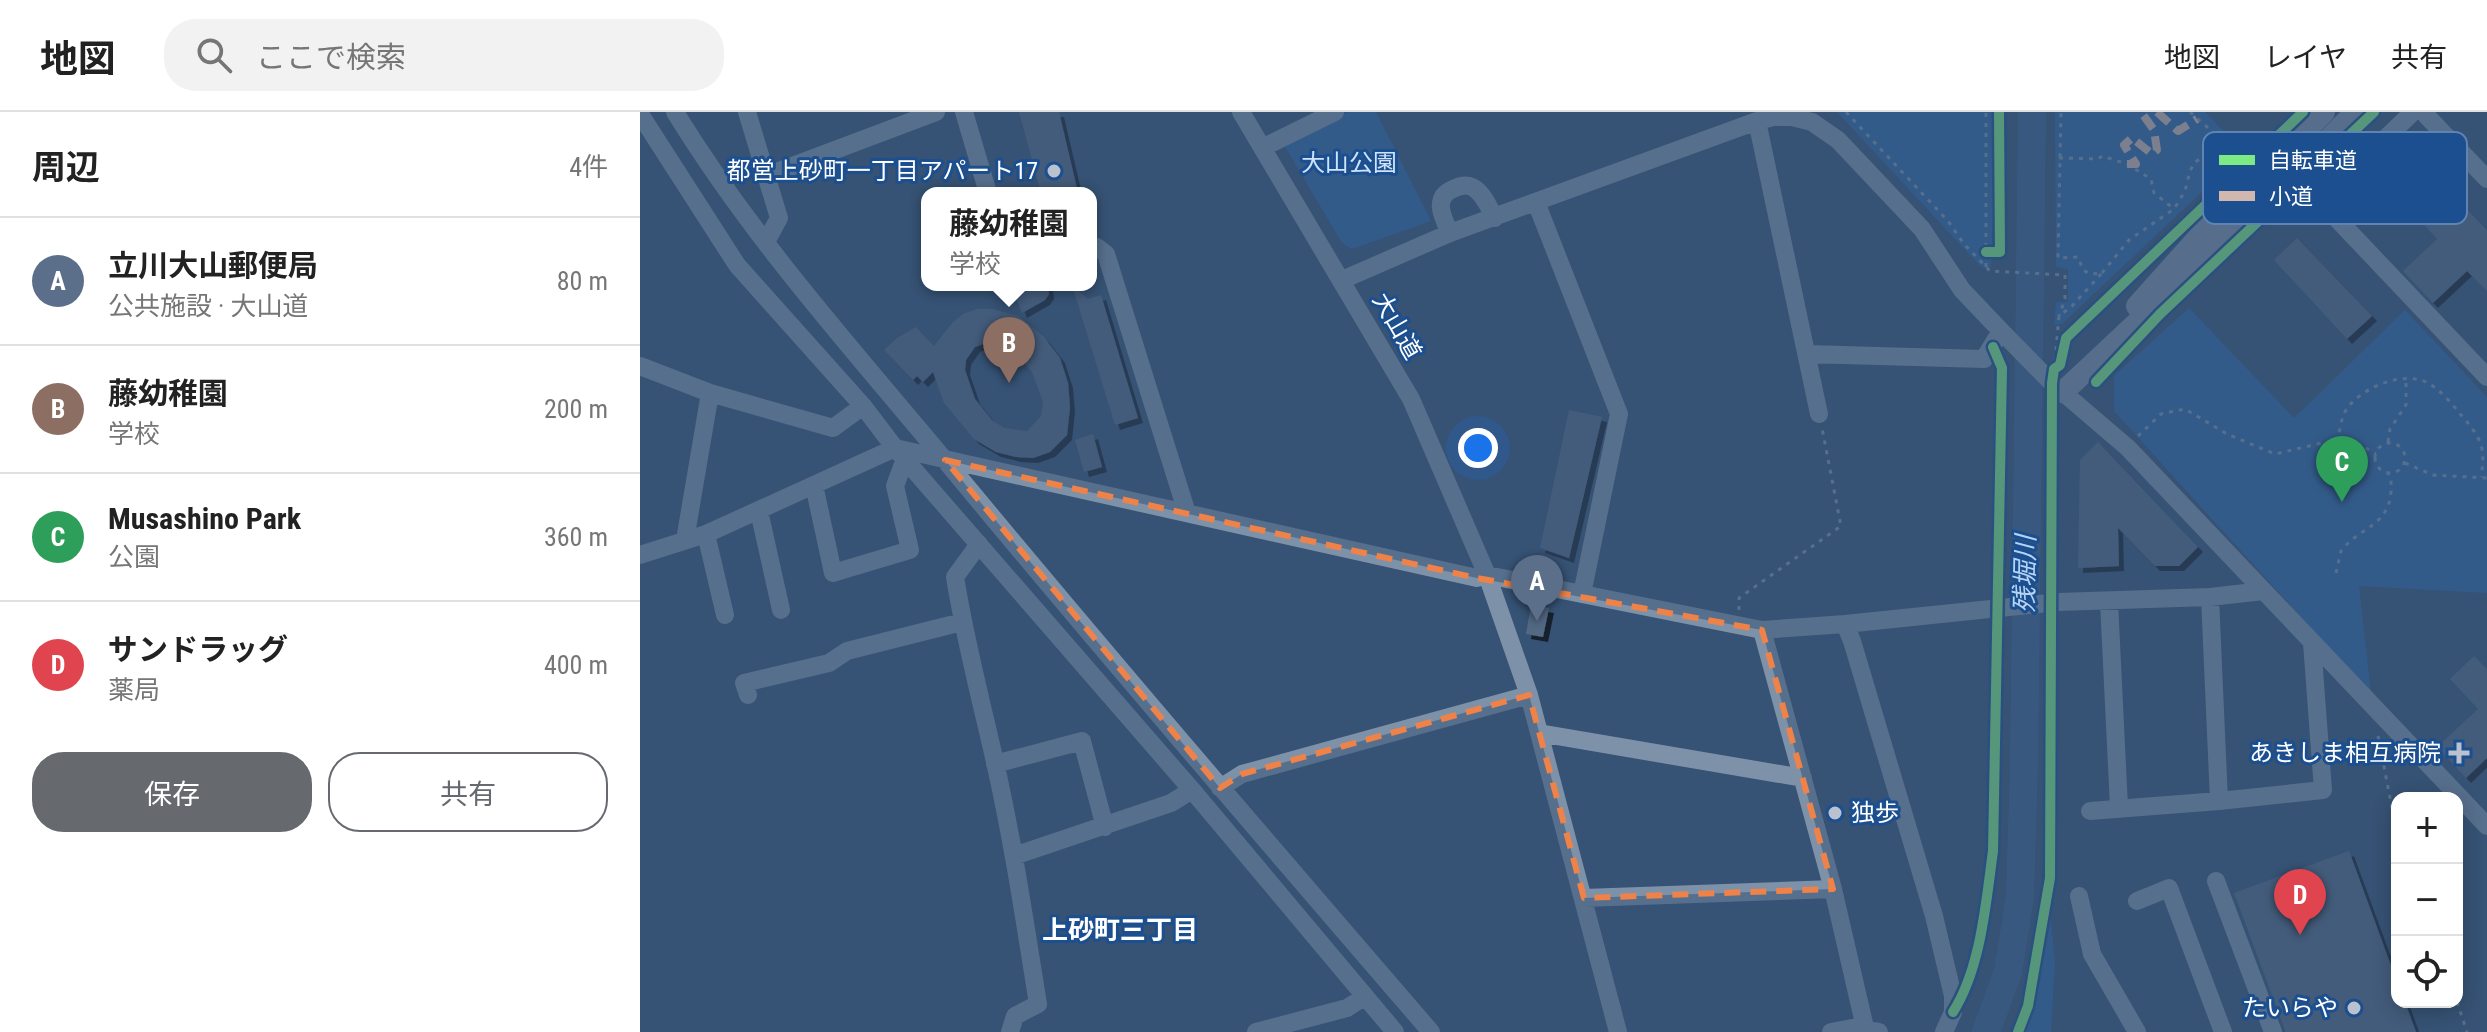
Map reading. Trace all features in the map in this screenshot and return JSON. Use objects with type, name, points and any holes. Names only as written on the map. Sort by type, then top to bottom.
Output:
[{"type":"main road","points":[[2304,132],[2324,112]]},
{"type":"main road","points":[[2335,132],[2356,112]]},
{"type":"main road","points":[[2056,381],[2212,224]]},
{"type":"main road","points":[[2056,381],[2194,270],[2241,224]]},
{"type":"street","points":[[675,112],[705,162],[766,242],[945,460],[1220,788],[1431,1032]]},
{"type":"street","points":[[747,112],[779,218],[766,242]]},
{"type":"street","points":[[766,176],[936,112]]},
{"type":"street","points":[[964,112],[986,187]]},
{"type":"street","name":"大山道","points":[[1241,112],[1411,399],[1487,575],[1529,695],[1618,1032]]},
{"type":"street","points":[[1264,147],[1335,112]]},
{"type":"street","points":[[2392,132],[2413,112]]},
{"type":"street","points":[[2423,112],[2442,132]]},
{"type":"street","points":[[640,114],[737,265],[863,406],[1395,1032]]},
{"type":"street","points":[[1342,280],[1450,233],[1757,121],[1792,114],[1812,122],[1838,140],[1922,229],[1962,290],[2003,333],[2128,448],[2487,826]]},
{"type":"street","points":[[1757,121],[1819,414]]},
{"type":"street","points":[[2467,158],[2487,179]]},
{"type":"street","points":[[1450,233],[1441,211],[1441,200],[1447,191],[1461,185],[1471,186],[1480,194],[1495,218]]},
{"type":"street","points":[[1536,202],[1619,414],[1582,594]]},
{"type":"street","points":[[2342,224],[2487,377]]},
{"type":"street","points":[[1097,247],[1106,254],[1187,513]]},
{"type":"street","points":[[1807,354],[1984,359],[2003,333]]},
{"type":"street","points":[[640,366],[710,393],[833,428],[863,406]]},
{"type":"street","points":[[685,540],[710,393]]},
{"type":"street","points":[[640,555],[706,534],[814,485],[900,453],[945,460],[1477,578],[1487,575],[1762,630],[1961,610],[2210,597],[2263,591]]},
{"type":"street","points":[[814,485],[833,573],[910,550],[895,486],[900,453]]},
{"type":"street","points":[[759,511],[781,610]]},
{"type":"street","points":[[706,534],[725,615]]},
{"type":"street","points":[[979,544],[955,577],[962,622],[1014,856],[1038,1004],[1015,1016],[1010,1032]]},
{"type":"street","points":[[2210,597],[2219,801]]},
{"type":"street","points":[[2109,602],[2119,807]]},
{"type":"street","points":[[748,695],[744,683],[829,663],[847,651],[962,622]]},
{"type":"street","points":[[1845,624],[1934,916],[1953,996],[1953,1012],[1944,1032]]},
{"type":"street","points":[[1762,630],[1870,1031],[1852,1028],[1831,1032]]},
{"type":"street","points":[[2090,811],[2323,790],[2312,643]]},
{"type":"street","points":[[1220,788],[1242,774],[1529,695]]},
{"type":"street","points":[[1539,733],[1803,778]]},
{"type":"street","points":[[995,764],[1082,741],[1105,827]]},
{"type":"street","points":[[1014,856],[1171,803],[1192,790]]},
{"type":"street","points":[[2216,881],[2273,1032]]},
{"type":"street","points":[[2137,901],[2169,888],[2223,1032]]},
{"type":"street","points":[[1584,898],[1833,889]]},
{"type":"street","points":[[2079,896],[2092,954],[2137,1032]]},
{"type":"street","points":[[1256,1032],[1347,1008],[1364,997]]},
{"type":"street","points":[[1378,1013],[1383,1004],[1393,1000],[1409,1007]]},
{"type":"path","points":[[1846,112],[1948,221],[1964,244],[1990,271],[2065,275],[2065,299],[2059,316],[2056,381]]},
{"type":"path","points":[[1986,112],[1986,267]]},
{"type":"path","points":[[2061,112],[2058,258],[2078,257],[2083,270],[2090,274],[2102,273]]},
{"type":"path","points":[[2190,112],[2213,132]]},
{"type":"path","points":[[2059,158],[2098,159],[2102,156],[2127,164],[2151,179],[2154,193],[2174,209]]},
{"type":"path","points":[[2059,316],[2072,306],[2129,240],[2174,209],[2185,191],[2195,162],[2203,157]]},
{"type":"path","points":[[1986,252],[2000,252]]},
{"type":"path","points":[[2056,381],[2066,338]]},
{"type":"path","points":[[2337,442],[2347,409],[2356,400],[2384,383],[2406,379],[2424,381],[2436,388],[2478,436],[2484,461],[2481,477]]},
{"type":"path","points":[[2388,442],[2395,418],[2406,405],[2406,379]]},
{"type":"path","points":[[2135,439],[2161,414],[2185,409],[2227,434],[2275,454],[2326,442],[2362,446],[2376,454]]},
{"type":"path","points":[[1740,626],[1739,598],[1841,526],[1819,414]]},
{"type":"path","points":[[2336,573],[2345,546],[2378,522],[2389,508],[2391,487],[2388,473],[2376,464],[2376,454],[2381,445],[2388,442],[2403,449],[2405,463],[2398,471],[2388,473]]},
{"type":"path","points":[[2405,463],[2433,475],[2487,478]]},
{"type":"path","points":[[2378,736],[2391,803]]},
{"type":"path","points":[[2459,1008],[2467,1032]]},
{"type":"highlighted area","points":[[945,460],[1477,578],[1762,630],[1833,889],[1584,898],[1529,695],[1242,774],[1220,788]]},
{"type":"green space","name":"大山公園","points":[[1348,112],[1376,112],[1431,221],[1352,249],[1342,243],[1284,145]]},
{"type":"green space","points":[[1837,112],[1998,112],[1991,267],[1982,268]]},
{"type":"green space","points":[[2055,112],[2205,112],[2224,132],[2203,132],[2203,191],[2062,324],[2054,325],[2056,302],[2068,302],[2068,269],[2056,267]]},
{"type":"green space","points":[[2189,308],[2294,418],[2405,310],[2487,397],[2487,593],[2359,586],[2371,694],[2114,411],[2114,376]]},
{"type":"green space","points":[[2050,913],[2055,962],[2051,1032],[2024,1032],[2033,1009]]},
{"type":"building","name":"都営上砂町一丁目アパート17","points":[[1019,112],[1059,112],[1077,187],[1039,187]]},
{"type":"building","points":[[2467,209],[2487,230],[2487,291],[2467,271],[2433,303],[2403,271],[2437,239],[2423,224],[2467,224]]},
{"type":"building","points":[[2297,238],[2372,316],[2347,339],[2274,260]]},
{"type":"building","points":[[1017,291],[1049,291],[1049,294],[1045,300],[1022,313],[1015,295]]},
{"type":"building","points":[[1074,291],[1079,291],[1088,299],[1101,295],[1138,418],[1115,425]]},
{"type":"building","points":[[977,309],[992,309],[1019,316],[1044,337],[1060,358],[1068,383],[1070,407],[1067,435],[1050,452],[1033,458],[1016,457],[996,452],[974,439],[944,403],[933,372],[923,382],[917,376],[913,380],[884,350],[916,327],[934,346],[963,314]],"holes":[[[995,344],[1013,351],[1032,372],[1043,402],[1041,416],[1027,431],[1004,428],[992,420],[975,399],[965,370],[966,360],[975,347]]]},
{"type":"building","points":[[1569,410],[1602,417],[1569,558],[1540,548]]},
{"type":"building","points":[[1093,434],[1102,467],[1084,472],[1075,440]]},
{"type":"building","points":[[2098,442],[2198,547],[2179,566],[2155,566],[2118,528],[2119,566],[2078,568],[2080,460]]},
{"type":"building","points":[[1531,605],[1549,608],[1543,637],[1526,634]]},
{"type":"building","points":[[2474,656],[2487,669],[2487,758],[2466,778],[2437,747],[2478,709],[2450,679]]},
{"type":"building","points":[[2349,851],[2391,966],[2391,1008],[2407,1008],[2416,1032],[2285,1032],[2234,893]]},
{"type":"waterway","name":"残堀川","points":[[1986,1032],[2008,972],[2020,897],[2032,112]]},
{"type":"marked path","points":[[2127,164],[2136,164],[2124,145],[2132,138],[2152,154],[2157,150],[2154,130],[2141,112]]},
{"type":"marked path","points":[[2157,112],[2178,131],[2197,119]]},
{"type":"cycle path","points":[[1986,252],[2000,252],[1999,112]]},
{"type":"cycle path","points":[[2282,132],[2303,112]]},
{"type":"cycle path","points":[[2353,132],[2374,112]]},
{"type":"cycle path","points":[[2018,1032],[2028,1006],[2050,878],[2054,369],[2060,365],[2066,338],[2203,207]]},
{"type":"cycle path","points":[[2096,382],[2160,314],[2255,224]]},
{"type":"cycle path","points":[[1953,1012],[1976,955],[1993,851],[2002,368],[1993,347]]},
{"type":"place","name":"都営上砂町一丁目アパート17","points":[[1054,171]]},
{"type":"place","name":"藤幼稚園","points":[[1009,383]]},
{"type":"place","name":"Musashino Park","points":[[2342,502]]},
{"type":"place","name":"立川大山郵便局","points":[[1537,621]]},
{"type":"place","name":"あきしま相互病院","points":[[2459,753]]},
{"type":"place","name":"独歩","points":[[1835,813]]},
{"type":"place","name":"サンドラッグ","points":[[2300,935]]},
{"type":"place","name":"たいらや","points":[[2354,1008]]},
{"type":"district","name":"上砂町三丁目","points":[[1120,930]]}]
